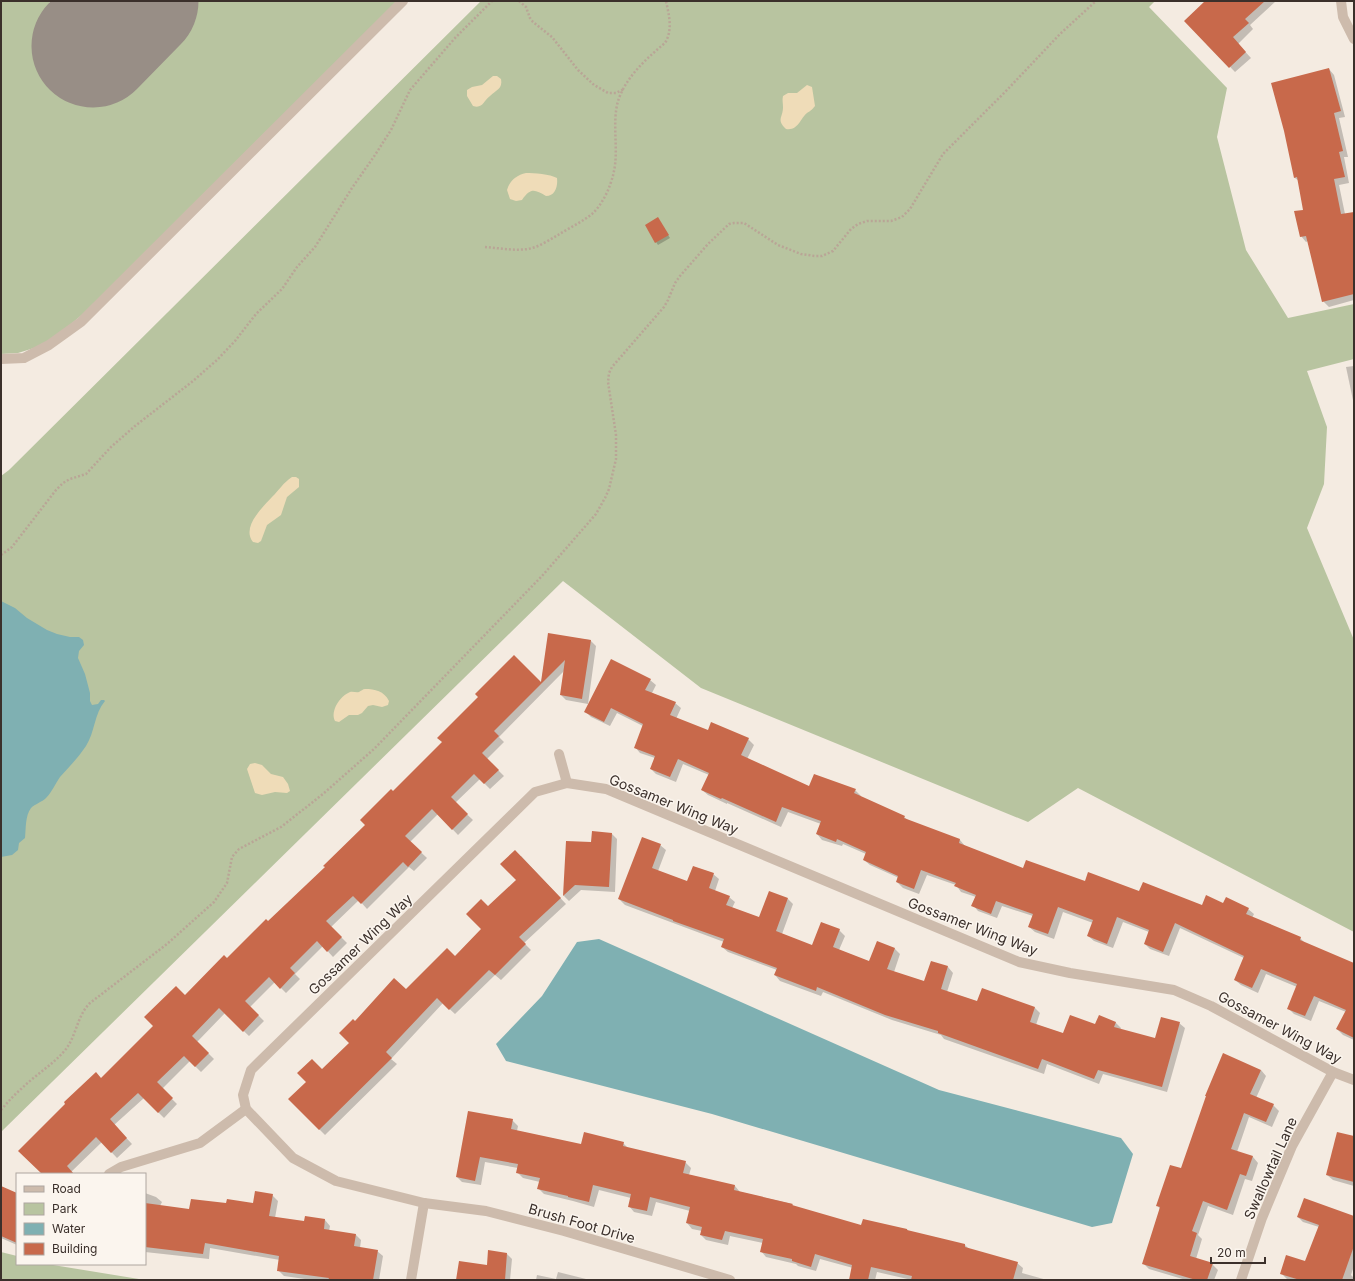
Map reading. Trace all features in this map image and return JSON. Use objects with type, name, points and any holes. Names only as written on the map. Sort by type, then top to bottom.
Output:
[{"type":"street","points":[[1,358],[24,358],[49,345],[81,322],[403,1]]},
{"type":"street","points":[[1341,1],[1343,17],[1354,39]]},
{"type":"street","points":[[560,754],[567,783]]},
{"type":"street","name":"Gossamer Wing Way","points":[[246,1109],[243,1095],[251,1070],[535,792],[567,783],[606,790],[1019,962],[1070,973],[1174,990],[1212,1006],[1333,1072],[1354,1080]]},
{"type":"street","name":"Swallowtail Lane","points":[[1241,1280],[1262,1218],[1292,1146],[1333,1072]]},
{"type":"street","points":[[111,1173],[121,1167],[200,1143],[246,1109],[293,1158],[336,1182],[424,1203],[411,1280]]},
{"type":"street","name":"Brush Foot Drive","points":[[424,1203],[486,1211],[564,1231],[730,1280]]},
{"type":"path","points":[[1,555],[12,547],[62,483],[86,474],[111,447],[135,426],[193,381],[217,360],[235,341],[256,314],[282,290],[297,266],[315,247],[352,188],[375,156],[391,130],[410,90],[455,38],[492,1]]},
{"type":"path","points":[[519,1],[526,7],[533,22],[552,37],[578,70],[594,85],[608,93],[616,93],[624,88]]},
{"type":"path","points":[[485,247],[527,249],[535,247],[576,224],[595,210],[608,190],[614,172],[616,116],[619,98],[637,69],[666,43],[668,38],[670,24],[666,1]]},
{"type":"path","points":[[1,1110],[20,1089],[53,1063],[64,1051],[76,1032],[82,1012],[90,1003],[167,944],[214,902],[227,883],[232,857],[235,853],[245,845],[281,827],[323,794],[374,749],[542,576],[596,514],[609,489],[616,459],[616,435],[609,388],[609,373],[612,367],[664,307],[675,283],[680,276],[695,257],[716,235],[728,224],[744,223],[778,245],[801,254],[822,256],[833,251],[851,228],[858,224],[867,221],[891,221],[902,217],[910,210],[943,154],[1064,30],[1096,1]]},
{"type":"green space","points":[[1,1],[48,1],[69,22],[62,29],[106,72],[177,1],[398,1],[83,314],[47,344],[18,353],[1,354]]},
{"type":"green space","points":[[481,1],[1155,1],[1149,7],[1227,88],[1217,137],[1246,250],[1288,318],[1354,304],[1354,359],[1307,371],[1327,427],[1324,484],[1307,528],[1354,640],[1354,932],[1078,788],[1028,822],[701,688],[563,581],[1,1132],[1,476],[9,470]]},
{"type":"green space","points":[[1,1252],[16,1256],[16,1265],[53,1265],[145,1280],[1,1280]]},
{"type":"sand","points":[[493,76],[497,76],[501,79],[500,87],[481,105],[476,107],[473,106],[467,96],[467,90],[472,87],[482,85]]},
{"type":"sand","points":[[807,85],[812,87],[815,106],[796,126],[786,129],[781,123],[783,96],[788,93],[797,93]]},
{"type":"sand","points":[[526,173],[546,175],[557,178],[557,185],[554,193],[546,196],[536,191],[531,191],[522,200],[516,201],[510,199],[507,190],[510,183],[520,175]]},
{"type":"sand","points":[[292,477],[299,479],[299,487],[287,497],[281,515],[267,525],[261,541],[258,543],[253,542],[250,536],[251,524],[264,506]]},
{"type":"sand","points":[[365,689],[376,690],[385,695],[389,701],[388,705],[382,707],[373,705],[368,706],[358,715],[349,715],[339,722],[335,721],[335,708],[340,700],[350,692],[358,692]]},
{"type":"sand","points":[[255,763],[262,765],[271,774],[283,777],[288,784],[290,791],[287,793],[275,792],[262,795],[255,793],[247,769],[250,764]]},
{"type":"water","points":[[1,601],[15,608],[27,618],[47,630],[70,637],[79,637],[83,640],[84,645],[79,651],[78,658],[85,674],[90,693],[90,701],[92,705],[98,704],[101,700],[105,701],[101,706],[86,746],[60,777],[48,796],[29,811],[25,838],[19,843],[18,850],[12,855],[1,857]]},
{"type":"water","points":[[599,939],[939,1090],[1121,1138],[1133,1154],[1112,1223],[1092,1227],[712,1114],[506,1061],[496,1044],[542,996],[577,942]]},
{"type":"building","points":[[1205,1],[1265,1],[1245,19],[1249,23],[1233,37],[1246,52],[1229,68],[1184,21]]},
{"type":"building","points":[[1329,68],[1341,111],[1334,113],[1343,151],[1339,152],[1345,177],[1334,179],[1341,214],[1354,212],[1354,294],[1322,302],[1306,236],[1300,237],[1294,211],[1303,210],[1297,177],[1294,178],[1284,131],[1271,83]]},
{"type":"building","points":[[658,217],[669,235],[655,243],[645,225]]},
{"type":"building","points":[[548,633],[591,640],[582,699],[560,695],[565,660],[494,731],[499,736],[482,753],[499,770],[484,784],[474,774],[451,797],[468,814],[452,830],[432,809],[405,836],[422,852],[408,867],[403,862],[361,904],[353,896],[326,921],[342,937],[327,952],[317,941],[290,968],[295,973],[280,989],[269,977],[245,1001],[259,1015],[243,1032],[219,1008],[192,1036],[209,1053],[195,1067],[184,1056],[157,1082],[173,1098],[158,1113],[138,1093],[110,1119],[127,1138],[111,1153],[96,1137],[67,1166],[73,1173],[41,1173],[18,1151],[65,1104],[64,1102],[96,1072],[101,1078],[153,1026],[144,1017],[176,986],[185,995],[224,955],[227,958],[266,919],[268,921],[325,867],[323,866],[365,825],[360,820],[391,789],[393,791],[442,742],[437,738],[478,697],[475,694],[514,655],[541,682]]},
{"type":"building","points":[[611,659],[651,679],[645,690],[676,702],[670,715],[708,730],[711,722],[749,738],[741,755],[809,786],[814,774],[856,789],[854,793],[905,816],[904,818],[960,839],[959,843],[1023,868],[1026,860],[1085,881],[1088,872],[1139,891],[1143,882],[1202,905],[1206,895],[1223,903],[1226,897],[1249,908],[1246,914],[1301,937],[1300,940],[1354,963],[1354,1038],[1336,1029],[1346,1010],[1314,996],[1305,1016],[1287,1009],[1297,984],[1261,969],[1252,988],[1234,980],[1244,956],[1175,923],[1163,952],[1144,944],[1149,930],[1117,917],[1107,944],[1087,936],[1093,920],[1058,907],[1048,934],[1028,927],[1033,914],[996,901],[991,914],[971,906],[976,895],[954,886],[956,883],[921,870],[914,889],[896,882],[898,876],[863,860],[866,852],[837,839],[836,842],[816,834],[821,821],[782,807],[776,822],[701,790],[709,773],[678,759],[670,777],[650,769],[655,756],[634,748],[643,724],[611,708],[604,722],[584,712]]},
{"type":"building","points":[[592,831],[612,833],[609,887],[575,885],[563,896],[566,841],[591,842]]},
{"type":"building","points":[[642,837],[661,844],[652,868],[687,881],[693,866],[714,873],[709,888],[730,896],[726,905],[759,917],[769,891],[788,898],[776,931],[812,945],[821,922],[840,929],[833,947],[869,961],[877,941],[895,948],[887,969],[924,981],[931,961],[948,966],[941,989],[977,1001],[982,988],[1035,1007],[1030,1022],[1063,1033],[1070,1015],[1095,1024],[1099,1015],[1116,1022],[1114,1027],[1155,1038],[1161,1017],[1180,1022],[1162,1087],[1098,1070],[1094,1079],[1042,1059],[1038,1069],[938,1033],[938,1031],[885,1015],[817,987],[816,991],[774,975],[777,968],[721,947],[724,939],[618,899]]},
{"type":"building","points":[[515,850],[561,898],[519,937],[526,944],[495,975],[489,970],[449,1010],[437,998],[386,1052],[392,1058],[319,1130],[288,1099],[306,1082],[297,1073],[312,1059],[322,1069],[349,1043],[339,1033],[353,1019],[355,1021],[394,978],[406,989],[447,948],[455,956],[481,929],[466,914],[481,899],[488,906],[516,880],[500,864]]},
{"type":"building","points":[[1223,1053],[1261,1070],[1250,1094],[1274,1104],[1266,1122],[1244,1113],[1231,1149],[1253,1156],[1246,1176],[1240,1174],[1227,1210],[1203,1201],[1192,1231],[1197,1233],[1190,1256],[1213,1263],[1207,1280],[1196,1280],[1142,1264],[1160,1207],[1156,1206],[1170,1165],[1181,1168],[1205,1096]]},
{"type":"building","points":[[468,1111],[513,1119],[511,1129],[581,1144],[584,1132],[624,1142],[623,1146],[686,1161],[683,1173],[735,1185],[734,1190],[793,1204],[792,1205],[861,1225],[863,1219],[965,1244],[965,1247],[1018,1262],[1013,1280],[911,1280],[912,1276],[871,1267],[868,1280],[849,1280],[852,1265],[815,1254],[811,1267],[792,1261],[792,1259],[760,1252],[763,1239],[725,1231],[722,1240],[700,1235],[702,1227],[686,1223],[690,1207],[650,1197],[647,1211],[628,1207],[631,1194],[593,1185],[589,1202],[568,1197],[537,1189],[540,1178],[516,1173],[518,1164],[480,1157],[475,1181],[456,1177]]},
{"type":"building","points":[[1337,1132],[1354,1136],[1354,1182],[1326,1175]]},
{"type":"building","points":[[1,1186],[16,1193],[16,1243],[1,1236]]},
{"type":"building","points":[[255,1191],[273,1194],[269,1216],[304,1221],[305,1216],[325,1219],[324,1229],[356,1234],[354,1246],[378,1250],[373,1280],[328,1280],[329,1278],[277,1271],[279,1256],[205,1243],[203,1254],[146,1247],[146,1203],[189,1209],[191,1199],[226,1203],[227,1199],[253,1203]]},
{"type":"building","points":[[1304,1198],[1354,1216],[1354,1246],[1342,1280],[1300,1280],[1280,1274],[1286,1255],[1305,1261],[1319,1225],[1297,1217]]},
{"type":"building","points":[[488,1250],[507,1253],[505,1280],[456,1280],[459,1261],[487,1265]]},
{"type":"taxiway","points":[[75,1],[87,12],[99,17],[111,17],[127,11]]},
{"type":"runway","points":[[93,46],[137,1]]}]
